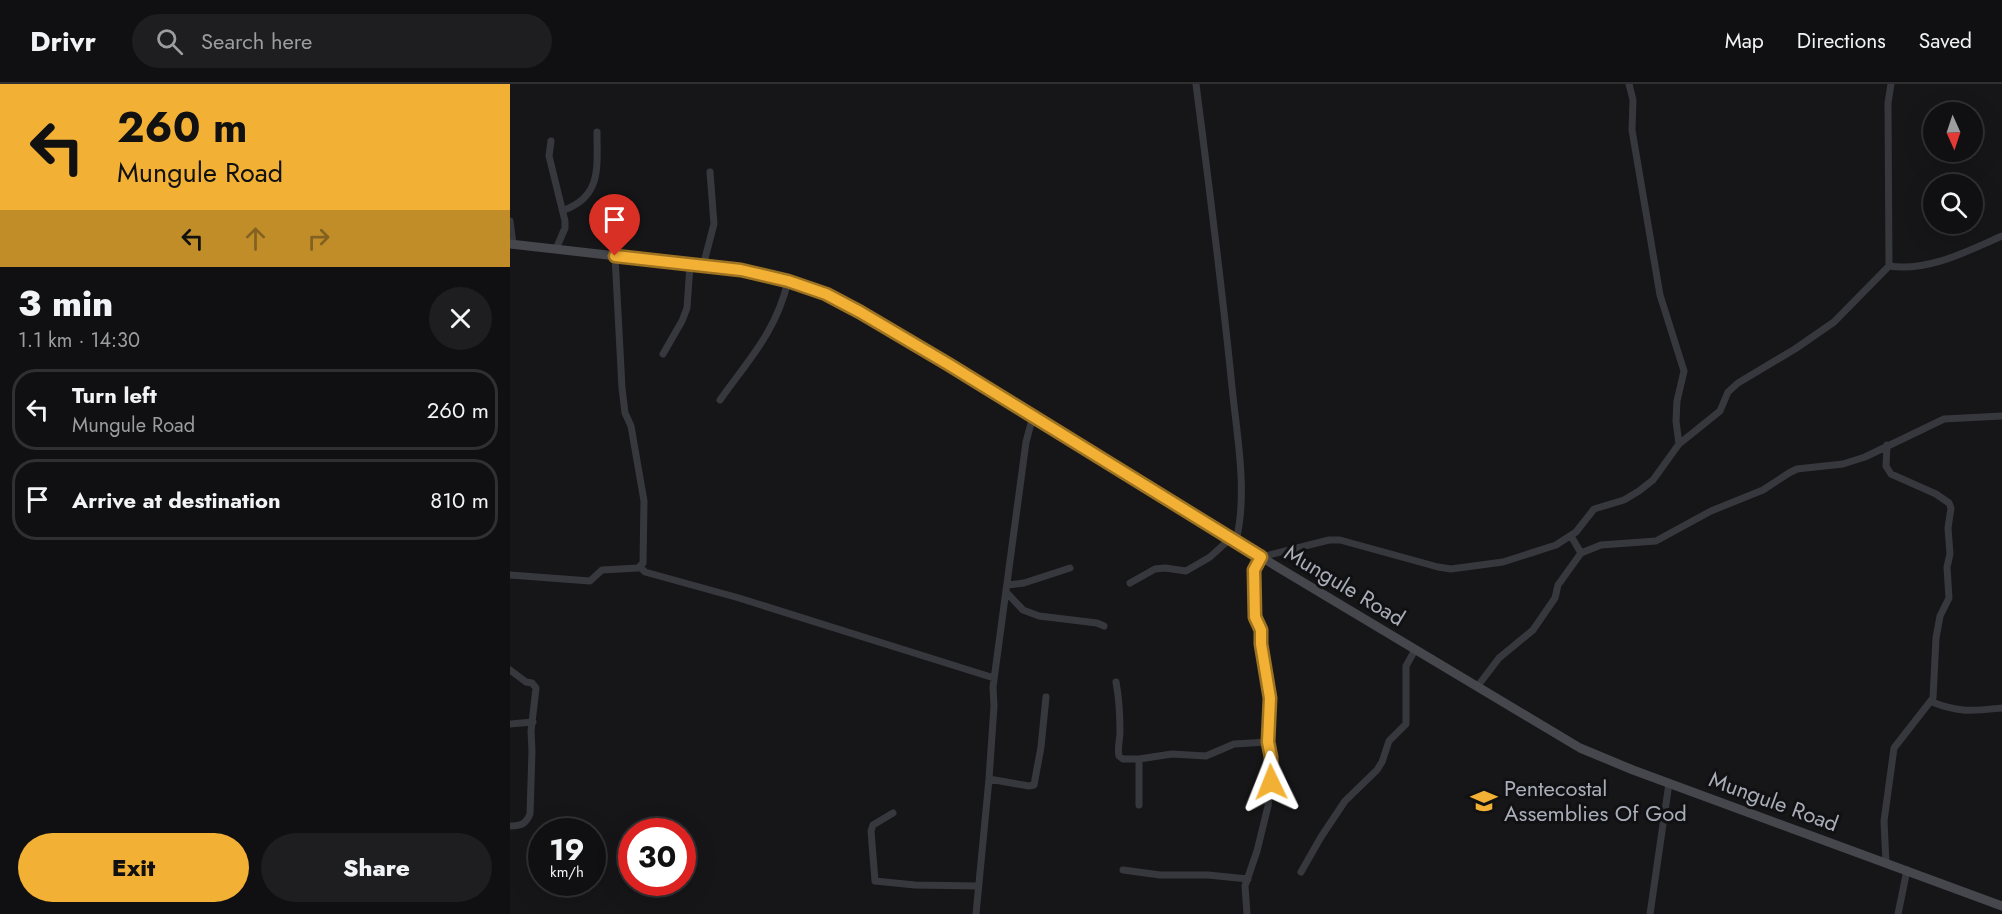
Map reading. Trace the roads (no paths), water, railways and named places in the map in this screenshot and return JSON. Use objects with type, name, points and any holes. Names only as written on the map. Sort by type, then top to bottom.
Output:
[{"type":"street","points":[[1130,583],[1155,569],[1186,571],[1210,558],[1233,540],[1240,525],[1241,481],[1227,337],[1196,84]]},
{"type":"street","points":[[1629,84],[1633,100],[1632,130],[1660,295],[1684,371],[1677,401],[1676,421],[1679,444]]},
{"type":"street","points":[[1247,914],[1245,886],[1257,851],[1269,798],[1271,757],[1268,742],[1270,698],[1261,644],[1261,630],[1255,617],[1254,570],[1261,557],[1329,540],[1340,540],[1424,564],[1451,569],[1503,562],[1556,545],[1571,536],[1594,509],[1624,500],[1639,491],[1653,480],[1679,444],[1720,411],[1728,392],[1738,383],[1795,349],[1834,322],[1889,266],[1888,104],[1892,84]]},
{"type":"street","points":[[564,210],[578,205],[592,187],[597,169],[597,132]]},
{"type":"street","points":[[551,141],[549,156],[564,210],[565,228],[556,249]]},
{"type":"street","points":[[703,266],[714,224],[710,172]]},
{"type":"street","points":[[510,221],[511,244]]},
{"type":"street","points":[[1889,266],[1906,267],[1932,262],[1965,252],[2002,236]]},
{"type":"street","name":"Mungule Road","points":[[511,244],[741,270],[788,281],[826,294],[1033,416],[1261,557],[1580,748],[2002,906]]},
{"type":"street","points":[[615,256],[622,388],[625,413],[631,426],[645,511],[643,562],[640,567]]},
{"type":"street","points":[[663,354],[687,308],[690,265]]},
{"type":"street","points":[[720,400],[748,364],[773,325],[781,309],[788,281]]},
{"type":"street","points":[[976,914],[989,779],[994,678],[1026,442],[1033,416]]},
{"type":"street","points":[[1477,687],[1499,658],[1523,639],[1540,621],[1555,598],[1558,585],[1581,553],[1601,545],[1656,541],[1711,511],[1762,490],[1797,469],[1844,464],[1864,457],[1944,419],[2002,416]]},
{"type":"street","points":[[1886,863],[1884,821],[1894,748],[1932,702],[1936,638],[1940,616],[1948,598],[1947,567],[1950,554],[1948,528],[1951,508],[1949,503],[1936,494],[1891,474],[1886,466],[1887,445]]},
{"type":"street","points":[[1571,536],[1581,553]]},
{"type":"street","points":[[510,575],[590,580],[602,570],[640,567],[645,572],[739,598],[994,678]]},
{"type":"street","points":[[1007,589],[1071,568]]},
{"type":"street","points":[[1007,589],[1023,610],[1039,616],[1104,626]]},
{"type":"street","points":[[1302,872],[1321,837],[1345,801],[1377,770],[1389,741],[1406,724],[1406,666],[1415,650]]},
{"type":"street","points":[[510,670],[526,682],[532,683],[536,688],[531,730],[530,814],[522,825],[510,826]]},
{"type":"street","points":[[1116,682],[1119,697],[1118,749],[1119,756],[1123,759],[1172,754],[1206,756],[1234,744],[1268,742]]},
{"type":"street","points":[[989,779],[1034,785],[1041,747],[1046,697]]},
{"type":"street","points":[[1932,702],[1951,709],[1969,711],[2002,708]]},
{"type":"street","points":[[510,724],[533,722]]},
{"type":"street","points":[[1139,759],[1139,805]]},
{"type":"street","points":[[1650,914],[1669,783]]},
{"type":"street","points":[[892,813],[873,825],[871,831],[874,881],[915,885],[978,886]]},
{"type":"street","points":[[1123,870],[1160,875],[1208,875],[1248,879]]},
{"type":"street","points":[[1898,914],[1908,870]]},
{"type":"place","name":"Pentecostal Assemblies Of God","points":[[1484,801]]}]
